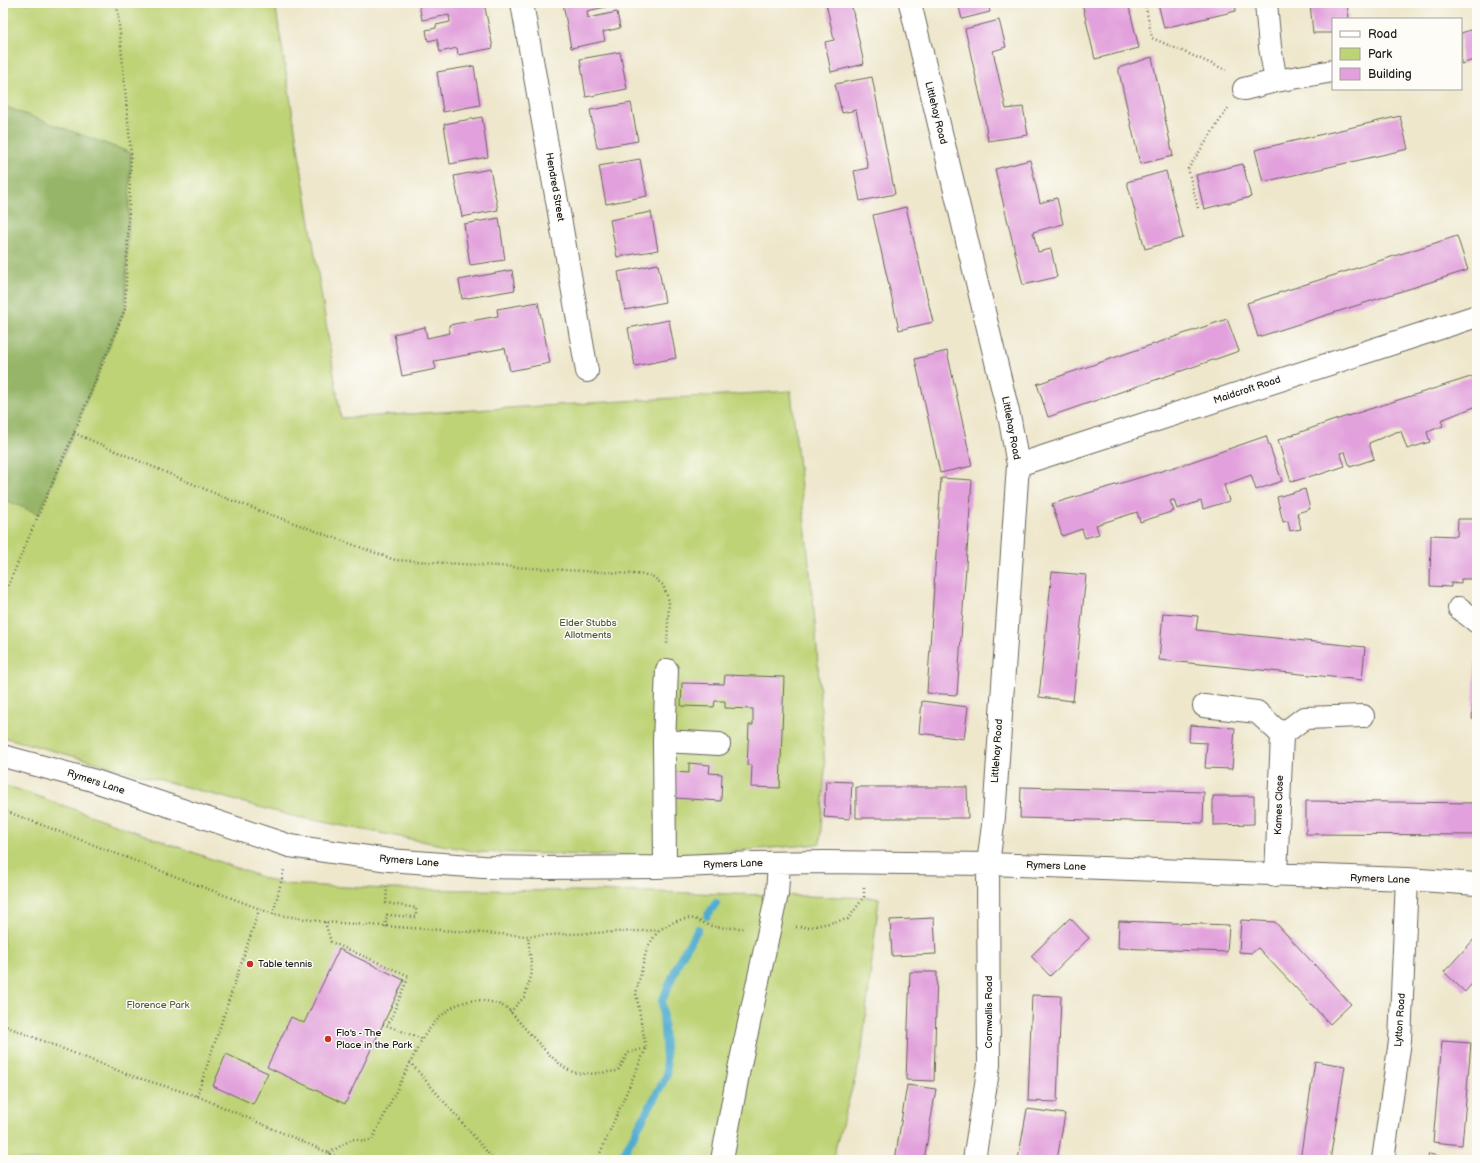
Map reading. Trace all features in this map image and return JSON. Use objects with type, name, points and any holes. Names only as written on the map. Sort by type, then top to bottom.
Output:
[{"type":"street","name":"Hendred Street","points":[[522,3],[587,371]]},
{"type":"street","name":"Littlehay Road","points":[[910,3],[1010,420],[1018,465],[994,817],[988,864]]},
{"type":"street","points":[[1266,3],[1270,47],[1276,81]]},
{"type":"street","points":[[1244,89],[1276,81],[1332,71]]},
{"type":"street","name":"Maidcroft Road","points":[[1018,465],[1477,316]]},
{"type":"street","points":[[1459,608],[1477,622]]},
{"type":"street","points":[[664,866],[664,741],[667,670]]},
{"type":"street","points":[[1204,706],[1257,712],[1282,735],[1304,718],[1363,716]]},
{"type":"street","name":"Kames Close","points":[[1276,875],[1282,735]]},
{"type":"street","points":[[664,741],[719,744]]},
{"type":"street","name":"Rymers Lane","points":[[3,756],[92,780],[290,846],[389,860],[483,867],[544,868],[779,863],[988,864],[1407,879],[1477,884]]},
{"type":"street","points":[[722,1160],[739,1069],[777,894],[779,863]]},
{"type":"street","name":"Cornwallis Road","points":[[974,1160],[989,1065],[988,864]]},
{"type":"street","name":"Lytton Road","points":[[1383,1160],[1400,1041],[1407,879]]},
{"type":"path","points":[[3,597],[125,310],[132,154],[117,3]]},
{"type":"path","points":[[1145,3],[1152,38],[1230,72],[1244,89],[1225,111],[1188,168],[1198,208]]},
{"type":"path","points":[[74,433],[228,499],[395,560],[651,575],[663,585],[669,601],[667,670]]},
{"type":"path","points":[[3,810],[259,910],[273,914],[325,922],[528,936],[659,930],[674,922],[686,918],[696,919],[710,926],[726,928],[810,927],[848,919],[864,897],[865,863]]},
{"type":"path","points":[[273,914],[290,846]]},
{"type":"path","points":[[385,927],[387,916],[416,917],[416,908],[386,903],[389,860]]},
{"type":"path","points":[[197,1096],[259,910]]},
{"type":"path","points":[[325,922],[331,942],[409,976],[388,1025]]},
{"type":"path","points":[[597,1160],[646,1048],[636,993],[647,948],[659,930]]},
{"type":"path","points":[[510,1012],[525,996],[532,973],[528,936]]},
{"type":"path","points":[[329,1153],[352,1139],[365,1141],[372,1140],[422,1039],[442,1014],[455,1006],[468,1001],[496,1003],[507,1008],[559,1064],[572,1072],[589,1074],[618,1071],[628,1053],[646,1048]]},
{"type":"path","points":[[383,1024],[422,1039]]},
{"type":"path","points":[[3,1025],[129,1075],[197,1096],[343,1160]]},
{"type":"path","points":[[410,1062],[494,1160]]},
{"type":"green space","name":"Elder Stubbs Allotments","points":[[3,3],[275,3],[341,418],[791,391],[815,621],[825,768],[820,844],[661,857],[478,852],[292,816],[3,737]]},
{"type":"green space","points":[[3,106],[131,153],[125,309],[39,514],[3,499]]},
{"type":"green space","name":"Florence Park","points":[[3,785],[281,884],[387,889],[655,892],[879,898],[861,1057],[832,1160],[3,1160]]},
{"type":"building","points":[[429,3],[484,3],[493,48],[458,55],[457,48],[440,52],[437,39],[428,41],[426,30],[436,28],[436,25],[450,22],[449,15],[422,20],[419,5]]},
{"type":"building","points":[[563,3],[605,3],[606,7],[587,11],[588,18],[617,12],[620,28],[603,32],[605,41],[571,48]]},
{"type":"building","points":[[826,3],[851,3],[864,64],[831,72],[825,42],[834,40]]},
{"type":"building","points":[[958,3],[988,3],[990,12],[962,19]]},
{"type":"building","points":[[1082,3],[1128,3],[1139,48],[1095,59]]},
{"type":"building","points":[[1158,3],[1235,3],[1236,11],[1164,28]]},
{"type":"building","points":[[1310,3],[1347,3],[1349,18],[1332,18],[1332,33],[1313,33]]},
{"type":"building","points":[[999,20],[1006,47],[993,51],[1006,109],[1023,107],[1028,135],[988,141],[984,113],[965,29]]},
{"type":"building","points":[[1477,28],[1477,59],[1462,64],[1462,33]]},
{"type":"building","points":[[620,52],[627,89],[586,97],[580,59]]},
{"type":"building","points":[[1152,57],[1173,156],[1140,164],[1118,68]]},
{"type":"building","points":[[474,66],[480,105],[443,112],[437,72]]},
{"type":"building","points":[[872,77],[895,194],[860,201],[854,171],[868,168],[856,110],[842,113],[835,84]]},
{"type":"building","points":[[631,103],[638,141],[597,148],[590,110]]},
{"type":"building","points":[[1400,116],[1408,149],[1263,182],[1255,150]]},
{"type":"building","points":[[482,117],[488,157],[450,164],[444,124]]},
{"type":"building","points":[[640,159],[647,196],[606,204],[599,166]]},
{"type":"building","points":[[1030,160],[1040,203],[1057,198],[1063,224],[1033,232],[1038,252],[1051,249],[1057,277],[1023,285],[995,169]]},
{"type":"building","points":[[1243,164],[1251,197],[1204,209],[1196,175]]},
{"type":"building","points":[[490,169],[498,210],[462,217],[454,176]]},
{"type":"building","points":[[1166,171],[1183,238],[1145,249],[1127,182]]},
{"type":"building","points":[[906,207],[933,322],[899,330],[873,215]]},
{"type":"building","points":[[651,212],[658,250],[617,257],[610,220]]},
{"type":"building","points":[[499,218],[505,260],[470,265],[464,224]]},
{"type":"building","points":[[1457,236],[1468,270],[1258,337],[1247,303]]},
{"type":"building","points":[[658,264],[665,302],[625,310],[618,272]]},
{"type":"building","points":[[512,270],[515,290],[462,299],[459,280]]},
{"type":"building","points":[[538,302],[550,363],[510,371],[505,348],[434,361],[436,369],[402,376],[394,334],[425,327],[427,338],[450,333],[449,325],[498,316],[497,309]]},
{"type":"building","points":[[1227,319],[1239,351],[1048,417],[1037,384]]},
{"type":"building","points":[[669,320],[676,358],[635,366],[628,328]]},
{"type":"building","points":[[947,351],[972,466],[940,473],[915,359]]},
{"type":"building","points":[[1477,375],[1477,406],[1441,420],[1443,426],[1427,432],[1430,442],[1407,449],[1401,431],[1396,432],[1369,443],[1374,459],[1350,467],[1345,452],[1343,452],[1340,453],[1345,466],[1291,482],[1278,440],[1332,421]]},
{"type":"building","points":[[1266,436],[1282,481],[1256,490],[1251,475],[1224,485],[1229,501],[1203,509],[1201,501],[1177,509],[1174,500],[1172,500],[1170,501],[1174,511],[1140,522],[1137,512],[1096,525],[1099,534],[1085,538],[1082,529],[1062,536],[1052,504],[1188,463]]},
{"type":"building","points":[[941,478],[972,480],[957,695],[927,693]]},
{"type":"building","points":[[1305,489],[1310,509],[1297,513],[1301,529],[1290,531],[1288,521],[1283,522],[1277,497]]},
{"type":"building","points":[[1458,519],[1477,519],[1477,579],[1461,579],[1461,584],[1451,583],[1451,587],[1430,586],[1431,535],[1457,536]]},
{"type":"building","points":[[1052,572],[1086,575],[1073,701],[1039,697]]},
{"type":"building","points":[[1163,613],[1198,616],[1196,630],[1365,647],[1362,680],[1159,660]]},
{"type":"building","points":[[1476,654],[1477,719],[1472,719]]},
{"type":"building","points":[[725,675],[784,677],[780,788],[751,787],[752,765],[747,765],[749,725],[753,725],[753,709],[725,708],[725,701],[715,701],[714,707],[681,706],[682,683],[724,684]]},
{"type":"building","points":[[922,701],[968,707],[964,739],[919,733]]},
{"type":"building","points":[[1190,725],[1235,728],[1232,769],[1205,768],[1207,743],[1189,742]]},
{"type":"building","points":[[689,763],[710,765],[709,773],[722,774],[721,801],[674,798],[675,772],[689,773]]},
{"type":"building","points":[[826,781],[852,782],[850,819],[824,817]]},
{"type":"building","points":[[856,787],[967,787],[968,818],[856,818]]},
{"type":"building","points":[[1021,787],[1204,792],[1203,823],[1020,818]]},
{"type":"building","points":[[1213,796],[1254,796],[1254,824],[1213,825]]},
{"type":"building","points":[[1306,801],[1477,803],[1477,835],[1306,834]]},
{"type":"building","points":[[934,918],[936,954],[892,956],[890,920]]},
{"type":"building","points":[[1070,918],[1089,938],[1050,976],[1031,956]]},
{"type":"building","points":[[1241,920],[1275,922],[1351,1004],[1330,1024],[1258,948],[1252,953],[1239,952]]},
{"type":"building","points":[[1119,921],[1229,925],[1227,952],[1118,948]]},
{"type":"building","points":[[1477,936],[1477,978],[1465,992],[1444,972]]},
{"type":"building","name":"Flo's - The Place in the Park","points":[[339,949],[404,980],[345,1104],[267,1067],[291,1017],[304,1023]]},
{"type":"building","points":[[910,972],[937,972],[934,1081],[906,1080]]},
{"type":"building","points":[[1032,995],[1061,996],[1057,1102],[1028,1101]]},
{"type":"building","points":[[1442,1041],[1471,1043],[1462,1145],[1433,1142]]},
{"type":"building","points":[[226,1054],[268,1073],[253,1104],[213,1086]]},
{"type":"building","points":[[1315,1061],[1345,1066],[1330,1160],[1300,1160]]},
{"type":"building","points":[[907,1085],[936,1089],[924,1160],[895,1160]]},
{"type":"building","points":[[1027,1109],[1065,1114],[1057,1160],[1018,1160]]},
{"type":"building","points":[[1429,1154],[1452,1159],[1452,1160],[1427,1160]]},
{"type":"waterway","points":[[707,916],[716,903]]},
{"type":"waterway","points":[[620,1160],[667,1075],[662,1001],[681,957],[698,929]]},
{"type":"place","name":"Table tennis","points":[[250,964]]},
{"type":"place","name":"Flo's - The Place in the Park","points":[[328,1039]]}]
